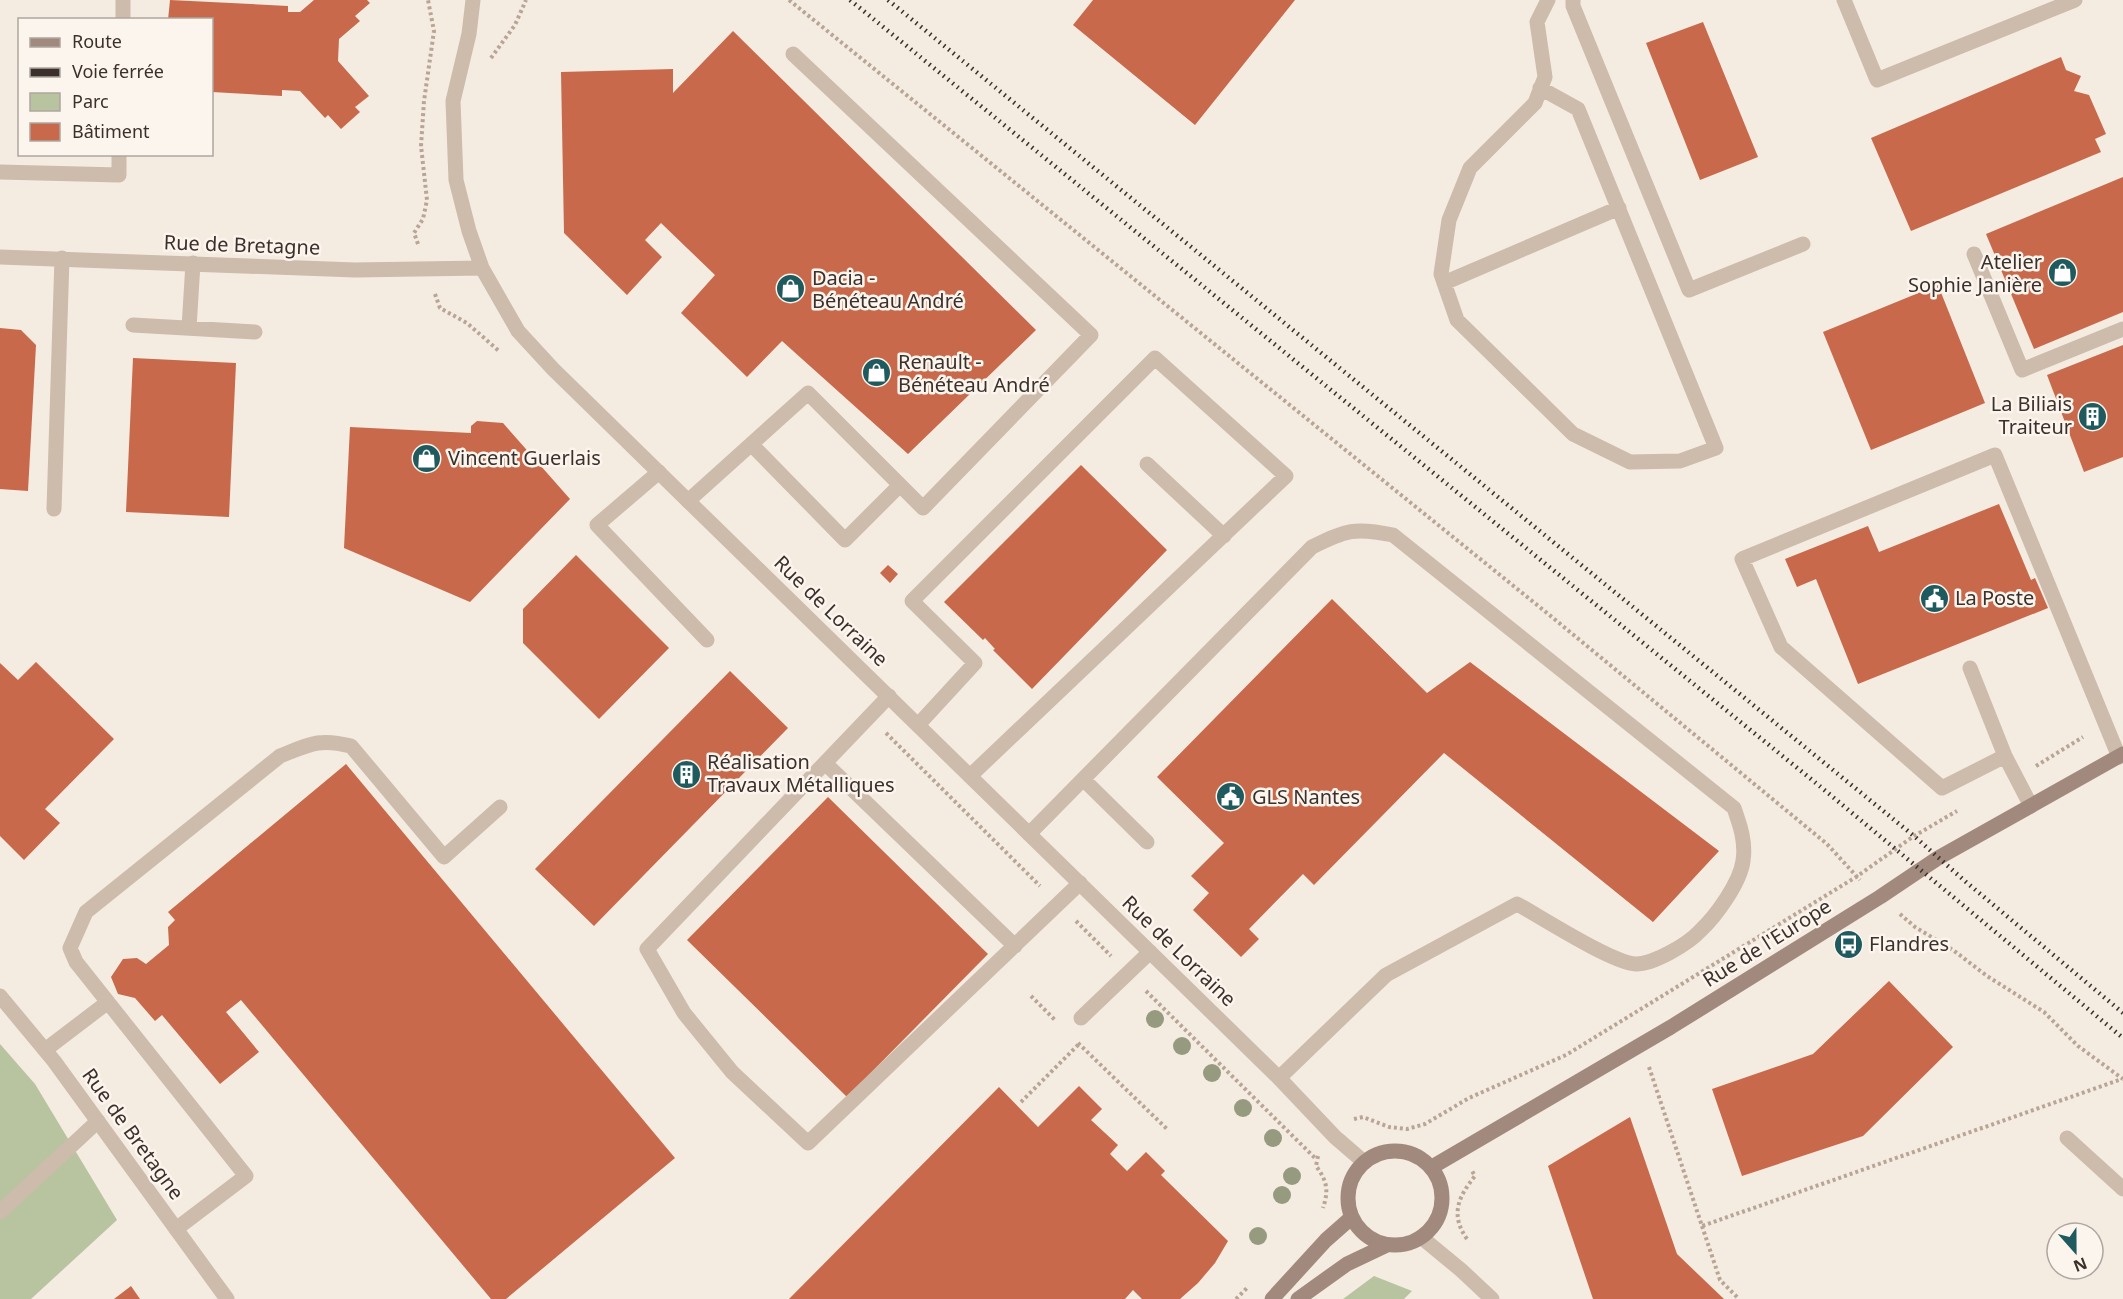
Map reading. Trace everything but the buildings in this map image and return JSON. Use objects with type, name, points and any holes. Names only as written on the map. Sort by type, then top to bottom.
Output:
[{"type":"street","points":[[123,0],[123,18]]},
{"type":"street","name":"Rue de Lorraine","points":[[473,0],[469,34],[453,101],[456,180],[469,231],[482,268],[518,331],[553,369],[1279,1078],[1335,1137],[1364,1162]]},
{"type":"street","points":[[1540,88],[1578,109],[1716,448],[1680,461],[1630,462],[1573,434],[1456,320],[1441,274],[1449,220],[1470,168],[1535,103],[1540,88],[1545,77],[1537,22],[1548,0]]},
{"type":"street","points":[[1573,0],[1573,6],[1689,290],[1803,244]]},
{"type":"street","points":[[1844,0],[1877,80],[2075,0]]},
{"type":"street","points":[[688,501],[808,393],[923,508],[1091,335],[793,54]]},
{"type":"street","points":[[0,172],[119,175],[119,156]]},
{"type":"street","points":[[1444,283],[1619,208]]},
{"type":"street","points":[[1974,254],[2022,370],[2123,328]]},
{"type":"street","name":"Rue de Bretagne","points":[[0,256],[355,270],[482,268]]},
{"type":"street","points":[[54,509],[63,258]]},
{"type":"street","points":[[189,328],[193,264]]},
{"type":"street","points":[[132,325],[255,332]]},
{"type":"street","points":[[918,725],[975,663],[912,601],[1155,358],[1286,476],[970,776]]},
{"type":"street","points":[[751,444],[845,540],[900,485]]},
{"type":"street","points":[[2005,756],[1942,788],[1781,647],[1742,559],[1995,455],[2105,724],[2121,755]]},
{"type":"street","points":[[1148,464],[1224,536]]},
{"type":"street","points":[[659,472],[597,525],[707,640]]},
{"type":"street","points":[[1029,834],[1312,547],[1342,532],[1368,530],[1393,535],[1734,808],[1743,831],[1743,862],[1732,890],[1700,932],[1660,959],[1635,964],[1611,957],[1517,903],[1386,975],[1279,1078]]},
{"type":"street","points":[[1970,668],[2005,756],[2031,806]]},
{"type":"street","points":[[889,696],[647,948],[684,1013],[732,1072],[808,1143],[1080,883]]},
{"type":"street","points":[[176,1229],[246,1176],[76,962],[70,948],[86,912],[280,756],[308,745],[329,741],[351,746],[444,857],[500,807]]},
{"type":"street","name":"Rue de l'Europe","points":[[1432,1167],[1642,1045],[1880,897],[1938,858],[2121,755]]},
{"type":"street","points":[[825,763],[1015,946]]},
{"type":"street","points":[[1083,779],[1147,842]]},
{"type":"street","points":[[1081,1018],[1150,952]]},
{"type":"street","name":"Rue de Bretagne","points":[[0,996],[45,1050],[227,1299]]},
{"type":"street","points":[[45,1050],[108,1002]]},
{"type":"street","points":[[0,1212],[98,1121]]},
{"type":"street","points":[[2067,1138],[2123,1189]]},
{"type":"street","points":[[1392,1150],[1408,1152],[1432,1167],[1440,1182],[1443,1198],[1440,1214],[1432,1228],[1421,1237],[1404,1245],[1387,1245],[1372,1240],[1360,1232],[1351,1218],[1347,1203],[1348,1188],[1354,1173],[1364,1162],[1377,1154],[1392,1150]]},
{"type":"street","points":[[1272,1299],[1326,1240],[1351,1218]]},
{"type":"street","points":[[1421,1237],[1461,1270],[1484,1297]]},
{"type":"street","points":[[1298,1299],[1347,1264],[1387,1245]]},
{"type":"path","points":[[428,0],[434,31],[429,63]]},
{"type":"path","points":[[789,0],[1827,843],[1856,877],[1915,927],[2044,1012],[2078,1046],[2123,1079],[1702,1226]]},
{"type":"path","points":[[869,717],[1316,1159]]},
{"type":"path","points":[[2017,777],[2105,724]]},
{"type":"path","points":[[1322,1212],[1327,1196],[1327,1185],[1316,1166],[1316,1159],[1351,1120],[1363,1117],[1389,1127],[1407,1129],[1425,1124],[1469,1098],[1566,1054],[1856,877],[1914,836],[1965,806]]},
{"type":"path","points":[[1031,996],[1062,1027]]},
{"type":"path","points":[[1070,1035],[1167,1129]]},
{"type":"path","points":[[1021,1102],[1079,1044]]},
{"type":"path","points":[[1642,1045],[1720,1280],[1739,1299]]},
{"type":"path","points":[[1236,1299],[1253,1282]]},
{"type":"green space","points":[[0,1044],[35,1084],[117,1220],[31,1299],[0,1299]]},
{"type":"green space","points":[[1374,1276],[1412,1291],[1404,1299],[1343,1299]]},
{"type":"railway","points":[[850,0],[1822,788],[2123,1038]]},
{"type":"railway","points":[[888,0],[1914,836],[2123,1013]]},
{"type":"place","name":"Atelier Sophie Janière","points":[[2063,273]]},
{"type":"place","name":"Dacia - Bénéteau André","points":[[791,289]]},
{"type":"place","name":"Renault - Bénéteau André","points":[[877,373]]},
{"type":"place","name":"La Biliais Traiteur","points":[[2093,416]]},
{"type":"place","name":"Vincent Guerlais","points":[[427,458]]},
{"type":"place","name":"La Poste","points":[[1934,598]]},
{"type":"place","name":"Réalisation Travaux Métalliques","points":[[686,774]]},
{"type":"place","name":"GLS Nantes","points":[[1231,797]]},
{"type":"place","name":"Flandres","points":[[1848,944]]}]
